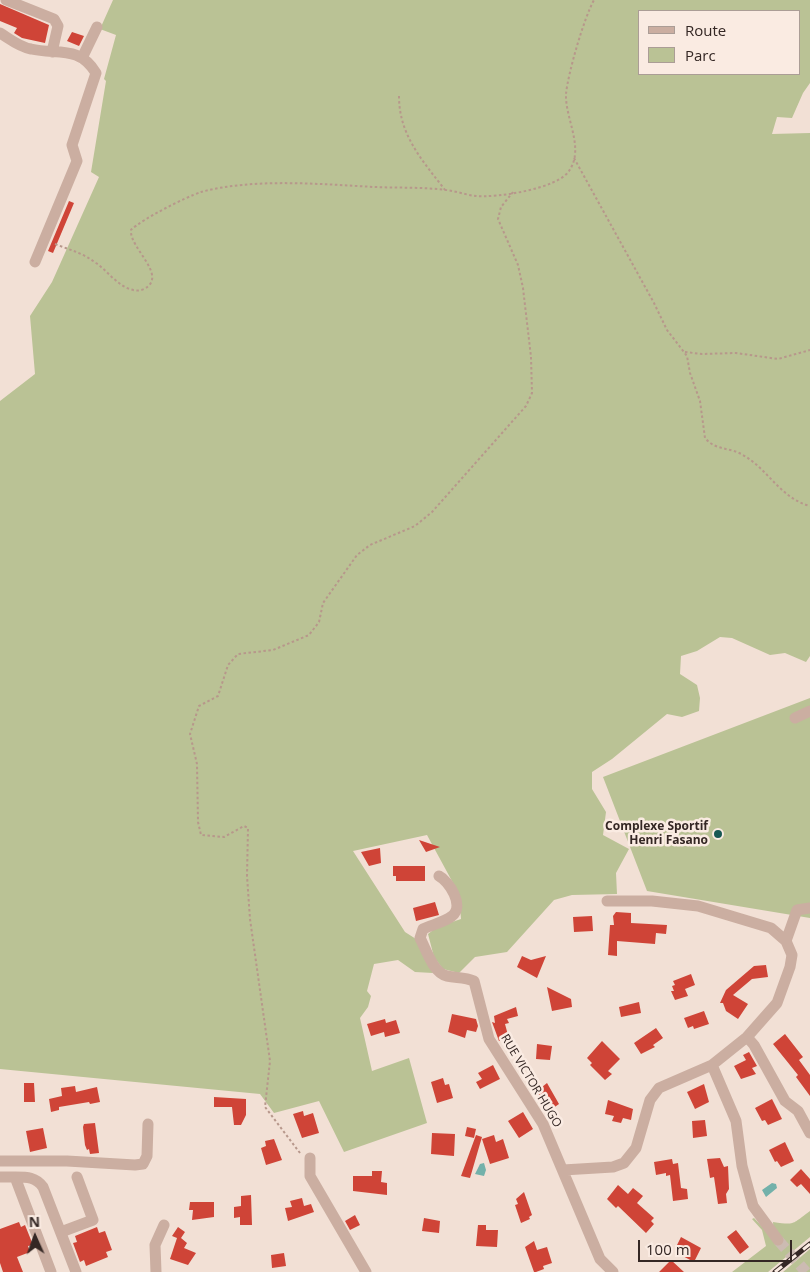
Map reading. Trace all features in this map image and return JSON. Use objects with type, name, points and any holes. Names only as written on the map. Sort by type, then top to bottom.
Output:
[{"type":"street","points":[[6,0],[29,4],[54,19],[58,26],[52,52]]},
{"type":"street","points":[[82,58],[97,27]]},
{"type":"street","points":[[0,33],[15,43],[29,49],[52,52],[62,50],[82,58],[90,64],[96,74],[95,82],[72,145],[78,161],[36,262]]},
{"type":"street","points":[[795,718],[810,712]]},
{"type":"street","name":"RUE VICTOR HUGO","points":[[439,876],[445,879],[452,888],[455,897],[454,913],[451,917],[423,930],[420,938],[436,970],[445,976],[474,980],[489,1039],[543,1124],[600,1260],[613,1272]]},
{"type":"street","points":[[563,1170],[613,1167],[624,1163],[636,1148],[650,1100],[659,1088],[712,1065],[747,1037],[776,1003],[786,983],[792,955],[786,941],[771,928],[698,906],[652,901],[607,901]]},
{"type":"street","points":[[786,941],[797,910],[810,908]]},
{"type":"street","points":[[747,1037],[754,1045],[785,1101],[798,1111],[810,1133]]},
{"type":"street","points":[[712,1065],[736,1121],[742,1166],[753,1206],[778,1240]]},
{"type":"street","points":[[0,1161],[143,1164],[146,1156],[148,1124]]},
{"type":"street","points":[[310,1158],[310,1176],[366,1272]]},
{"type":"street","points":[[0,1177],[29,1177],[39,1181],[76,1272]]},
{"type":"street","points":[[15,1177],[51,1272]]},
{"type":"street","points":[[61,1232],[93,1220],[77,1178]]},
{"type":"street","points":[[156,1272],[156,1244],[164,1225]]},
{"type":"path","points":[[45,240],[67,249],[76,250],[96,263],[121,285],[132,290],[142,290],[149,284],[152,276],[151,269],[130,237],[131,230],[199,193],[223,188],[271,184],[445,190],[477,196],[512,192],[550,184],[569,171],[574,158],[575,142],[567,110],[566,93],[586,13],[594,0]]},
{"type":"path","points":[[399,96],[399,113],[404,131],[415,151],[445,190]]},
{"type":"path","points":[[574,158],[650,295],[667,330],[685,352],[694,388],[700,401],[705,438],[719,449],[745,456],[786,496],[810,506]]},
{"type":"path","points":[[310,1158],[302,1156],[289,1136],[265,1107],[270,1061],[250,919],[246,876],[248,828],[244,826],[224,836],[201,835],[197,764],[190,734],[199,706],[218,696],[228,665],[238,654],[273,650],[310,635],[320,622],[323,604],[357,555],[370,545],[414,526],[432,512],[526,406],[532,393],[531,357],[523,288],[518,264],[498,219],[501,207],[512,192]]},
{"type":"path","points":[[685,352],[702,354],[736,353],[778,359],[810,350]]},
{"type":"green space","points":[[113,0],[810,0],[810,83],[803,93],[792,118],[777,117],[772,134],[810,133],[810,656],[806,662],[785,653],[770,655],[732,638],[720,637],[697,651],[681,656],[680,674],[697,685],[700,698],[699,711],[682,717],[667,714],[612,759],[592,772],[592,789],[606,812],[603,835],[629,849],[616,873],[617,894],[572,895],[554,900],[507,952],[475,957],[459,973],[443,969],[434,957],[428,934],[437,927],[461,919],[459,894],[427,835],[353,851],[405,932],[416,939],[433,973],[415,972],[398,960],[374,964],[367,991],[371,996],[368,1007],[360,1018],[372,1071],[409,1058],[427,1123],[344,1152],[319,1101],[274,1113],[260,1094],[0,1069],[0,401],[35,374],[30,316],[52,282],[99,177],[91,172],[106,81],[104,79],[116,35],[100,29]]},
{"type":"green space","name":"Complexe Sportif Henri Fasano","points":[[810,698],[810,918],[647,891],[603,777]]},
{"type":"green space","points":[[810,1211],[810,1237],[768,1272],[732,1272],[766,1246],[762,1230],[752,1219],[754,1218],[774,1239],[773,1222],[793,1223]]},
{"type":"green space","points":[[810,1249],[810,1272],[783,1272]]},
{"type":"water","points":[[484,1163],[486,1170],[484,1176],[475,1174],[480,1164]]},
{"type":"water","points":[[772,1183],[776,1184],[777,1188],[766,1197],[762,1190]]},
{"type":"building","points":[[0,4],[49,25],[45,43],[22,38],[14,33],[17,28],[0,21]]},
{"type":"building","points":[[72,32],[84,36],[79,46],[67,41]]},
{"type":"building","points":[[69,201],[74,203],[53,253],[48,251]]},
{"type":"building","points":[[419,840],[440,847],[426,852]]},
{"type":"building","points":[[380,848],[381,863],[369,866],[361,852]]},
{"type":"building","points":[[393,866],[425,866],[425,881],[396,881],[396,876],[393,876]]},
{"type":"building","points":[[435,902],[439,915],[416,921],[413,908]]},
{"type":"building","points":[[616,912],[631,913],[631,923],[667,925],[666,934],[656,933],[655,944],[617,941],[617,956],[608,955],[610,925],[614,925],[613,916]]},
{"type":"building","points":[[592,916],[593,931],[574,932],[573,917]]},
{"type":"building","points":[[522,956],[531,960],[546,956],[537,978],[517,967]]},
{"type":"building","points":[[766,965],[768,977],[752,979],[733,995],[748,1004],[738,1019],[726,1011],[723,1003],[720,1003],[726,990],[754,966]]},
{"type":"building","points":[[691,974],[695,985],[685,989],[688,996],[675,1000],[671,991],[674,991],[672,986],[675,985],[673,981]]},
{"type":"building","points":[[547,987],[571,999],[572,1007],[552,1011]]},
{"type":"building","points":[[639,1002],[641,1013],[621,1017],[619,1007]]},
{"type":"building","points":[[516,1007],[518,1016],[507,1019],[509,1023],[505,1024],[509,1039],[499,1041],[492,1022],[495,1023],[494,1016]]},
{"type":"building","points":[[704,1011],[709,1024],[694,1029],[693,1026],[688,1028],[684,1018]]},
{"type":"building","points":[[452,1014],[476,1019],[478,1026],[476,1032],[467,1030],[465,1038],[448,1032]]},
{"type":"building","points":[[385,1019],[386,1023],[396,1020],[400,1033],[385,1037],[384,1032],[371,1036],[367,1024]]},
{"type":"building","points":[[656,1028],[663,1038],[653,1045],[655,1047],[641,1054],[634,1043]]},
{"type":"building","points":[[785,1034],[803,1057],[799,1060],[810,1075],[810,1096],[796,1077],[798,1075],[773,1044]]},
{"type":"building","points":[[602,1041],[620,1059],[608,1071],[612,1074],[605,1080],[590,1065],[592,1063],[587,1058]]},
{"type":"building","points":[[537,1044],[552,1046],[550,1060],[536,1059]]},
{"type":"building","points":[[749,1052],[757,1066],[752,1068],[756,1074],[741,1079],[734,1066],[746,1060],[743,1055]]},
{"type":"building","points":[[493,1065],[500,1079],[480,1089],[476,1082],[482,1079],[478,1073]]},
{"type":"building","points":[[443,1078],[445,1085],[449,1084],[453,1098],[437,1103],[431,1082]]},
{"type":"building","points":[[24,1083],[34,1083],[35,1102],[24,1102]]},
{"type":"building","points":[[547,1083],[559,1104],[549,1111],[537,1091]]},
{"type":"building","points":[[704,1084],[709,1102],[695,1109],[687,1092]]},
{"type":"building","points":[[75,1086],[76,1092],[97,1087],[100,1102],[59,1107],[59,1110],[51,1112],[49,1099],[62,1096],[61,1088]]},
{"type":"building","points":[[214,1097],[246,1099],[246,1115],[241,1125],[234,1125],[232,1107],[214,1107]]},
{"type":"building","points":[[772,1099],[782,1119],[768,1125],[765,1120],[762,1121],[755,1108]]},
{"type":"building","points":[[608,1100],[633,1109],[631,1120],[623,1118],[621,1123],[612,1121],[614,1116],[605,1114]]},
{"type":"building","points":[[303,1111],[304,1116],[313,1113],[319,1133],[302,1138],[293,1114]]},
{"type":"building","points":[[523,1112],[533,1129],[519,1138],[508,1121]]},
{"type":"building","points":[[705,1120],[707,1136],[693,1138],[692,1121]]},
{"type":"building","points":[[95,1123],[99,1153],[90,1154],[89,1149],[87,1150],[85,1145],[83,1127],[84,1124]]},
{"type":"building","points":[[467,1127],[476,1129],[474,1138],[465,1136]]},
{"type":"building","points":[[43,1128],[47,1148],[30,1152],[26,1131]]},
{"type":"building","points":[[432,1133],[455,1134],[454,1156],[431,1154]]},
{"type":"building","points":[[476,1135],[482,1137],[470,1178],[461,1176]]},
{"type":"building","points":[[494,1135],[496,1142],[503,1139],[509,1158],[490,1164],[482,1139]]},
{"type":"building","points":[[274,1139],[282,1160],[266,1165],[261,1148],[266,1146],[265,1141]]},
{"type":"building","points":[[785,1142],[794,1161],[781,1167],[777,1161],[775,1162],[769,1150]]},
{"type":"building","points":[[720,1158],[724,1167],[728,1166],[729,1189],[726,1194],[727,1203],[718,1204],[714,1177],[710,1178],[707,1159]]},
{"type":"building","points":[[672,1159],[673,1164],[678,1163],[681,1188],[687,1189],[688,1199],[673,1201],[670,1175],[666,1176],[666,1173],[656,1175],[654,1162]]},
{"type":"building","points":[[801,1169],[810,1179],[810,1194],[801,1184],[797,1187],[790,1180]]},
{"type":"building","points":[[372,1171],[382,1171],[381,1182],[387,1183],[387,1195],[353,1191],[353,1176],[372,1176]]},
{"type":"building","points":[[618,1185],[628,1194],[633,1188],[643,1196],[637,1203],[654,1218],[651,1221],[654,1224],[646,1233],[618,1206],[616,1208],[607,1199]]},
{"type":"building","points":[[524,1192],[532,1215],[529,1217],[530,1219],[521,1223],[515,1205],[518,1204],[516,1199]]},
{"type":"building","points":[[251,1195],[252,1225],[240,1225],[240,1217],[234,1218],[234,1207],[241,1206],[241,1196]]},
{"type":"building","points":[[302,1198],[304,1206],[311,1204],[314,1212],[288,1221],[285,1208],[292,1207],[290,1201]]},
{"type":"building","points":[[190,1202],[214,1202],[214,1217],[192,1220],[193,1210],[189,1210]]},
{"type":"building","points":[[355,1215],[360,1225],[350,1230],[345,1221]]},
{"type":"building","points":[[424,1218],[440,1221],[439,1233],[422,1231]]},
{"type":"building","points":[[19,1222],[21,1227],[25,1225],[33,1245],[28,1246],[30,1252],[17,1257],[23,1272],[3,1272],[0,1263],[0,1229]]},
{"type":"building","points":[[478,1225],[486,1225],[486,1230],[498,1230],[497,1247],[476,1246]]},
{"type":"building","points":[[97,1227],[99,1233],[105,1231],[112,1250],[106,1252],[108,1257],[86,1266],[84,1260],[80,1262],[73,1243],[77,1242],[75,1236]]},
{"type":"building","points":[[178,1227],[185,1232],[181,1238],[187,1243],[184,1248],[196,1253],[188,1265],[170,1259],[177,1238],[172,1236]]},
{"type":"building","points":[[736,1230],[749,1247],[740,1254],[727,1237]]},
{"type":"building","points":[[681,1237],[701,1248],[694,1262],[677,1253],[679,1251],[675,1249]]},
{"type":"building","points":[[534,1241],[537,1250],[547,1247],[552,1263],[543,1266],[544,1269],[536,1272],[534,1272],[525,1247]]},
{"type":"building","points":[[284,1253],[286,1266],[272,1268],[271,1255]]},
{"type":"building","points":[[671,1260],[684,1272],[659,1272]]},
{"type":"tunnel","points":[[778,1240],[806,1272]]},
{"type":"railway","points":[[775,1272],[810,1244]]},
{"type":"place","name":"Complexe Sportif Henri Fasano","points":[[718,834]]}]
